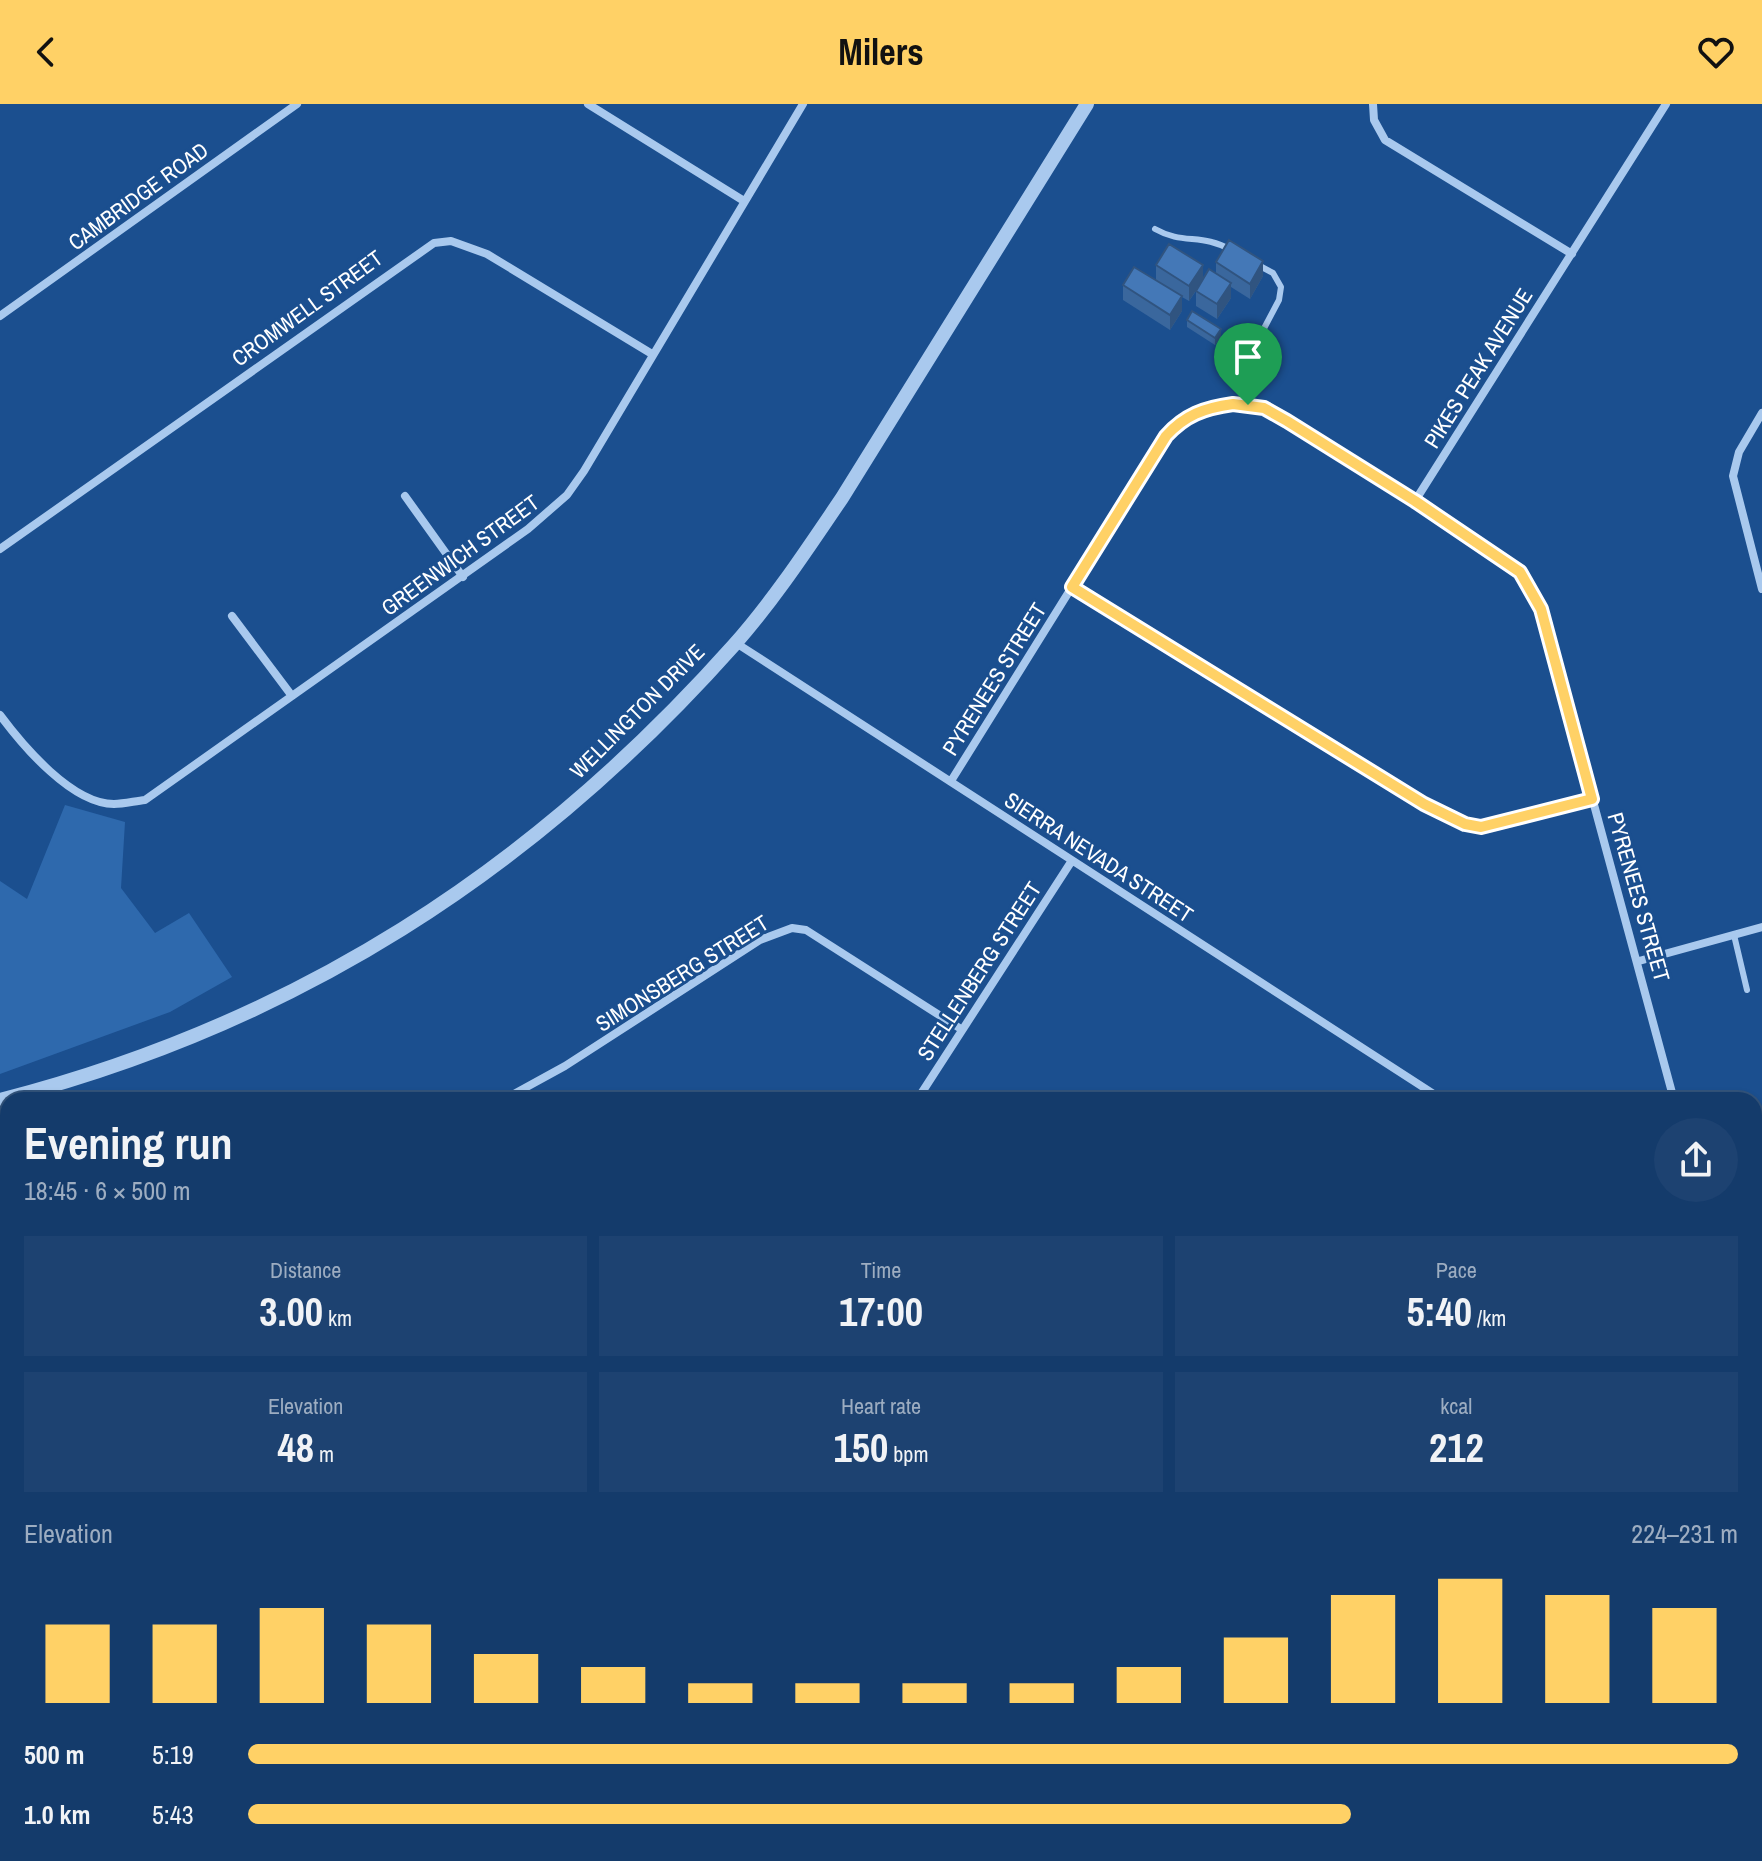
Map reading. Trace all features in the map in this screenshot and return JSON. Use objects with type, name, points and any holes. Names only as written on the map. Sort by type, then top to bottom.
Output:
[{"type":"street","name":"CAMBRIDGE ROAD","points":[[0,316],[297,104]]},
{"type":"street","points":[[588,104],[744,201]]},
{"type":"street","name":"GREENWICH STREET","points":[[0,715],[50,771],[87,797],[112,804],[145,800],[463,577],[550,512],[567,495],[803,104]]},
{"type":"street","name":"WELLINGTON DRIVE","points":[[27,1092],[200,1036],[303,987],[403,930],[478,881],[604,778],[736,643],[842,498],[1087,104]]},
{"type":"street","points":[[1373,104],[1374,120],[1385,140],[1572,254]]},
{"type":"street","name":"PIKES PEAK AVENUE","points":[[1415,501],[1666,104]]},
{"type":"street","name":"CROMWELL STREET","points":[[0,549],[407,258],[434,243],[451,241],[487,254],[652,354]]},
{"type":"street","name":"PYRENEES STREET","points":[[951,781],[1166,436],[1182,419],[1221,406],[1264,408],[1516,567],[1529,587],[1541,609],[1639,961],[1672,1092]]},
{"type":"street","points":[[1762,413],[1739,452],[1733,476],[1762,589]]},
{"type":"street","points":[[405,496],[463,577]]},
{"type":"street","points":[[1072,587],[1424,804],[1465,824],[1502,823],[1592,799]]},
{"type":"street","points":[[232,616],[292,696]]},
{"type":"street","name":"SIERRA NEVADA STREET","points":[[736,643],[1430,1092]]},
{"type":"street","name":"STELLENBERG STREET","points":[[922,1092],[1071,862]]},
{"type":"street","points":[[1639,961],[1762,927]]},
{"type":"street","name":"SIMONSBERG STREET","points":[[518,1092],[565,1066],[760,940],[792,928],[819,937],[961,1029]]},
{"type":"lane","points":[[1155,229],[1180,239],[1210,238],[1238,254]]},
{"type":"lane","points":[[1248,405],[1251,353],[1279,300],[1281,287],[1273,273],[1250,260]]},
{"type":"lane","points":[[1734,935],[1747,990]]},
{"type":"shaded area","points":[[65,805],[125,822],[121,888],[155,933],[189,913],[232,977],[170,1012],[0,1074],[0,881],[27,899]]},
{"type":"building","points":[[1229,240],[1263,261],[1250,284],[1216,262]]},
{"type":"building","points":[[1169,244],[1203,265],[1189,286],[1156,265]]},
{"type":"building","points":[[1134,267],[1182,296],[1170,315],[1123,285]]},
{"type":"building","points":[[1209,269],[1231,283],[1217,304],[1196,291]]},
{"type":"building","points":[[1192,311],[1221,329],[1215,338],[1187,320]]},
{"type":"route","points":[[1233,404],[1248,405],[1264,408],[1287,421],[1516,567],[1541,609],[1592,799],[1481,827],[1447,817],[1072,587],[1166,436],[1182,419],[1201,410],[1233,404]]}]
